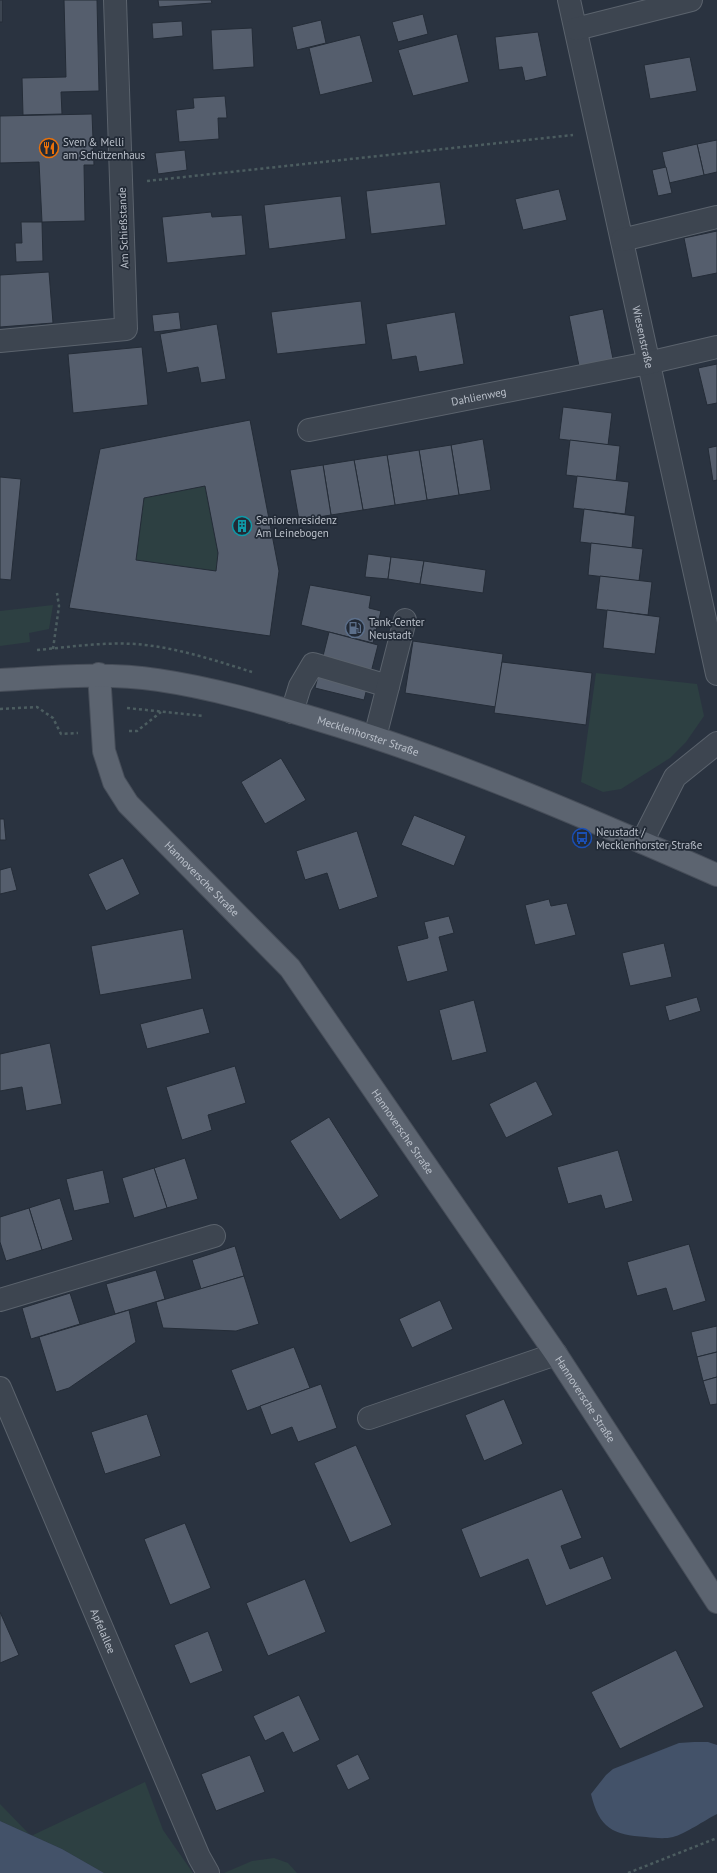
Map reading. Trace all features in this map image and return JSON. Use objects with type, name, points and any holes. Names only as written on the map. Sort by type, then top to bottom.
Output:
[{"type":"main road","name":"Mecklenhorster Straße","points":[[0,680],[99,674],[157,679],[218,691],[375,737],[494,780],[717,875]]},
{"type":"main road","name":"Hannoversche Straße","points":[[99,674],[104,751],[114,782],[128,804],[290,968],[556,1354],[717,1602]]},
{"type":"street","name":"Am Schießstande","points":[[0,340],[126,329],[115,0]]},
{"type":"street","name":"Wiesenstraße","points":[[569,0],[717,674]]},
{"type":"street","points":[[576,29],[691,0]]},
{"type":"street","points":[[622,240],[717,217]]},
{"type":"street","name":"Dahlienweg","points":[[309,430],[648,363],[717,347]]},
{"type":"street","points":[[375,737],[405,620]]},
{"type":"street","points":[[292,712],[300,686],[313,664],[388,686]]},
{"type":"street","points":[[642,842],[675,777],[717,743]]},
{"type":"street","points":[[0,1300],[214,1236]]},
{"type":"street","points":[[369,1418],[556,1354]]},
{"type":"street","name":"Apfelallee","points":[[0,1388],[198,1857],[208,1873]]},
{"type":"path","points":[[122,184],[599,132]]},
{"type":"path","points":[[53,649],[60,606],[57,593]]},
{"type":"path","points":[[0,709],[37,707],[53,718],[61,734]]},
{"type":"path","points":[[162,712],[208,716]]},
{"type":"path","points":[[628,1873],[717,1838]]},
{"type":"shaded area","points":[[205,486],[218,553],[216,571],[136,560],[144,498]]},
{"type":"shaded area","points":[[53,605],[49,629],[29,633],[30,642],[0,646],[0,611]]},
{"type":"shaded area","points":[[596,673],[697,684],[704,716],[686,742],[670,758],[621,789],[603,792],[581,782]]},
{"type":"shaded area","points":[[145,1782],[163,1830],[193,1873],[104,1873],[62,1849],[32,1835]]},
{"type":"shaded area","points":[[0,1804],[29,1834],[0,1821]]},
{"type":"shaded area","points":[[274,1858],[288,1863],[297,1873],[224,1873],[252,1861]]},
{"type":"water","points":[[708,1742],[717,1745],[717,1814],[683,1833],[667,1838],[653,1838],[625,1834],[609,1828],[603,1822],[594,1806],[591,1794],[606,1775],[613,1769],[679,1743]]},
{"type":"water","points":[[0,1821],[62,1849],[104,1873],[0,1873]]},
{"type":"building","points":[[0,0],[2,0],[2,22],[0,22]]},
{"type":"building","points":[[64,0],[97,0],[99,91],[61,92],[62,114],[23,115],[22,78],[66,77]]},
{"type":"building","points":[[158,0],[211,0],[212,3],[159,7]]},
{"type":"building","points":[[423,14],[428,34],[398,42],[392,22]]},
{"type":"building","points":[[321,20],[326,43],[297,50],[292,27]]},
{"type":"building","points":[[182,21],[183,36],[153,39],[152,23]]},
{"type":"building","points":[[252,28],[254,67],[213,70],[211,30]]},
{"type":"building","points":[[538,32],[547,76],[525,81],[522,67],[499,70],[495,37]]},
{"type":"building","points":[[457,34],[469,82],[413,96],[398,50]]},
{"type":"building","points":[[360,35],[373,82],[320,95],[309,48]]},
{"type":"building","points":[[690,57],[697,91],[650,99],[644,65]]},
{"type":"building","points":[[225,96],[227,118],[218,118],[219,139],[179,142],[176,110],[194,108],[193,98]]},
{"type":"building","points":[[92,114],[94,165],[84,165],[85,221],[42,222],[39,162],[0,163],[0,116]]},
{"type":"building","points":[[717,140],[717,172],[704,175],[697,144]]},
{"type":"building","points":[[697,144],[704,175],[669,183],[662,152]]},
{"type":"building","points":[[185,150],[187,170],[158,174],[155,153]]},
{"type":"building","points":[[666,167],[672,193],[658,196],[652,170]]},
{"type":"building","points":[[440,182],[446,225],[371,234],[366,191]]},
{"type":"building","points":[[559,189],[567,220],[523,230],[515,199]]},
{"type":"building","points":[[341,196],[346,239],[269,249],[264,205]]},
{"type":"building","points":[[211,212],[212,217],[242,215],[246,255],[167,263],[162,217]]},
{"type":"building","points":[[21,222],[42,222],[43,261],[16,262],[15,243],[22,243]]},
{"type":"building","points":[[717,231],[717,273],[692,278],[684,238]]},
{"type":"building","points":[[49,272],[53,323],[0,327],[0,275]]},
{"type":"building","points":[[361,301],[366,344],[277,354],[271,312]]},
{"type":"building","points":[[603,309],[614,364],[580,371],[569,316]]},
{"type":"building","points":[[179,312],[181,329],[154,332],[152,315]]},
{"type":"building","points":[[455,312],[464,364],[419,372],[416,356],[392,360],[386,324]]},
{"type":"building","points":[[217,324],[226,379],[201,383],[198,367],[167,373],[160,334]]},
{"type":"building","points":[[142,347],[148,405],[73,413],[68,354]]},
{"type":"building","points":[[717,364],[717,403],[707,405],[698,368]]},
{"type":"building","points":[[563,407],[612,413],[608,445],[559,439]]},
{"type":"building","name":"Seniorenresidenz Am Leinebogen","points":[[250,420],[279,571],[270,636],[69,608],[100,449]],"holes":[[[205,486],[218,553],[216,571],[136,560],[144,498]]]},
{"type":"building","points":[[483,439],[491,490],[459,495],[451,445]]},
{"type":"building","points":[[570,440],[620,446],[616,481],[566,475]]},
{"type":"building","points":[[451,445],[459,495],[427,500],[419,450]]},
{"type":"building","points":[[717,446],[717,480],[713,481],[708,448]]},
{"type":"building","points":[[419,450],[427,500],[395,505],[387,455]]},
{"type":"building","points":[[387,455],[395,505],[363,510],[354,460]]},
{"type":"building","points":[[354,460],[363,510],[331,515],[323,465]]},
{"type":"building","points":[[323,465],[331,515],[299,520],[290,470]]},
{"type":"building","points":[[577,476],[629,482],[625,514],[573,508]]},
{"type":"building","points":[[0,477],[21,479],[11,580],[0,579]]},
{"type":"building","points":[[584,509],[635,516],[632,548],[580,542]]},
{"type":"building","points":[[591,543],[643,549],[639,581],[588,575]]},
{"type":"building","points":[[368,554],[391,557],[388,579],[365,577]]},
{"type":"building","points":[[391,557],[424,561],[420,584],[388,579]]},
{"type":"building","points":[[424,561],[486,570],[483,593],[420,584]]},
{"type":"building","points":[[600,576],[652,582],[648,615],[596,609]]},
{"type":"building","points":[[310,585],[371,596],[369,608],[381,611],[373,643],[301,625]]},
{"type":"building","points":[[607,610],[660,617],[655,654],[603,648]]},
{"type":"building","points":[[329,632],[378,645],[364,700],[315,688]]},
{"type":"building","points":[[413,641],[503,654],[496,707],[405,693]]},
{"type":"building","points":[[502,662],[592,673],[586,725],[494,713]]},
{"type":"building","points":[[281,758],[306,800],[265,824],[241,782]]},
{"type":"building","points":[[414,815],[466,836],[454,866],[401,845]]},
{"type":"building","points":[[0,819],[4,819],[6,840],[0,840]]},
{"type":"building","points":[[357,831],[378,897],[339,910],[327,873],[305,880],[296,851]]},
{"type":"building","points":[[123,858],[140,894],[106,911],[88,874]]},
{"type":"building","points":[[11,867],[17,890],[0,894],[0,870]]},
{"type":"building","points":[[549,899],[551,906],[567,903],[576,935],[535,945],[525,905]]},
{"type":"building","points":[[449,916],[454,933],[439,937],[448,971],[407,982],[397,946],[428,938],[424,922]]},
{"type":"building","points":[[183,929],[192,979],[100,995],[91,946]]},
{"type":"building","points":[[664,943],[672,977],[630,986],[622,953]]},
{"type":"building","points":[[697,997],[701,1011],[669,1021],[665,1006]]},
{"type":"building","points":[[474,1000],[487,1052],[452,1061],[439,1010]]},
{"type":"building","points":[[203,1008],[210,1033],[147,1049],[140,1024]]},
{"type":"building","points":[[50,1043],[62,1104],[26,1111],[22,1087],[0,1091],[0,1054]]},
{"type":"building","points":[[235,1066],[246,1103],[208,1115],[212,1130],[182,1140],[166,1087]]},
{"type":"building","points":[[536,1081],[553,1115],[506,1138],[489,1104]]},
{"type":"building","points":[[329,1117],[379,1196],[340,1220],[290,1141]]},
{"type":"building","points":[[618,1150],[633,1201],[605,1209],[601,1195],[568,1204],[557,1167]]},
{"type":"building","points":[[185,1158],[198,1199],[167,1208],[154,1168]]},
{"type":"building","points":[[154,1168],[167,1208],[134,1218],[122,1178]]},
{"type":"building","points":[[103,1170],[110,1203],[74,1211],[66,1179]]},
{"type":"building","points":[[60,1198],[73,1240],[42,1250],[29,1208]]},
{"type":"building","points":[[29,1208],[42,1250],[6,1261],[0,1242],[0,1217]]},
{"type":"building","points":[[689,1244],[706,1301],[673,1311],[666,1288],[637,1296],[627,1262]]},
{"type":"building","points":[[235,1246],[244,1276],[201,1289],[192,1260]]},
{"type":"building","points":[[156,1270],[165,1299],[115,1314],[106,1284]]},
{"type":"building","points":[[244,1276],[259,1324],[236,1331],[163,1328],[156,1302]]},
{"type":"building","points":[[70,1293],[80,1324],[31,1339],[22,1308]]},
{"type":"building","points":[[440,1300],[453,1329],[412,1348],[399,1319]]},
{"type":"building","points":[[129,1310],[136,1342],[69,1388],[56,1392],[39,1337]]},
{"type":"building","points":[[717,1326],[717,1352],[697,1357],[691,1332]]},
{"type":"building","points":[[294,1347],[310,1388],[247,1411],[231,1370]]},
{"type":"building","points":[[717,1352],[717,1377],[703,1381],[697,1357]]},
{"type":"building","points":[[717,1377],[717,1404],[710,1405],[703,1381]]},
{"type":"building","points":[[321,1384],[337,1428],[298,1442],[292,1427],[271,1435],[260,1406]]},
{"type":"building","points":[[504,1399],[523,1444],[484,1461],[465,1415]]},
{"type":"building","points":[[147,1414],[161,1456],[105,1474],[91,1432]]},
{"type":"building","points":[[356,1445],[392,1525],[350,1543],[314,1463]]},
{"type":"building","points":[[562,1489],[582,1538],[561,1546],[570,1569],[603,1556],[612,1579],[546,1606],[528,1559],[480,1578],[461,1529]]},
{"type":"building","points":[[185,1523],[211,1588],[170,1605],[144,1539]]},
{"type":"building","points":[[305,1579],[326,1632],[268,1656],[246,1603]]},
{"type":"building","points":[[0,1612],[19,1655],[0,1663]]},
{"type":"building","points":[[208,1631],[223,1671],[190,1684],[174,1645]]},
{"type":"building","points":[[676,1650],[704,1707],[620,1749],[591,1692]]},
{"type":"building","points":[[299,1695],[320,1740],[293,1753],[283,1732],[265,1741],[253,1716]]},
{"type":"building","points":[[358,1754],[370,1779],[348,1790],[336,1765]]},
{"type":"building","points":[[250,1755],[265,1792],[216,1811],[201,1774]]},
{"type":"place","name":"Sven & Melli am Schützenhaus","points":[[49,148]]},
{"type":"place","name":"Seniorenresidenz Am Leinebogen","points":[[242,526]]},
{"type":"place","name":"Tank-Center Neustadt","points":[[355,628]]},
{"type":"place","name":"Neustadt / Mecklenhorster Straße","points":[[582,838]]}]
